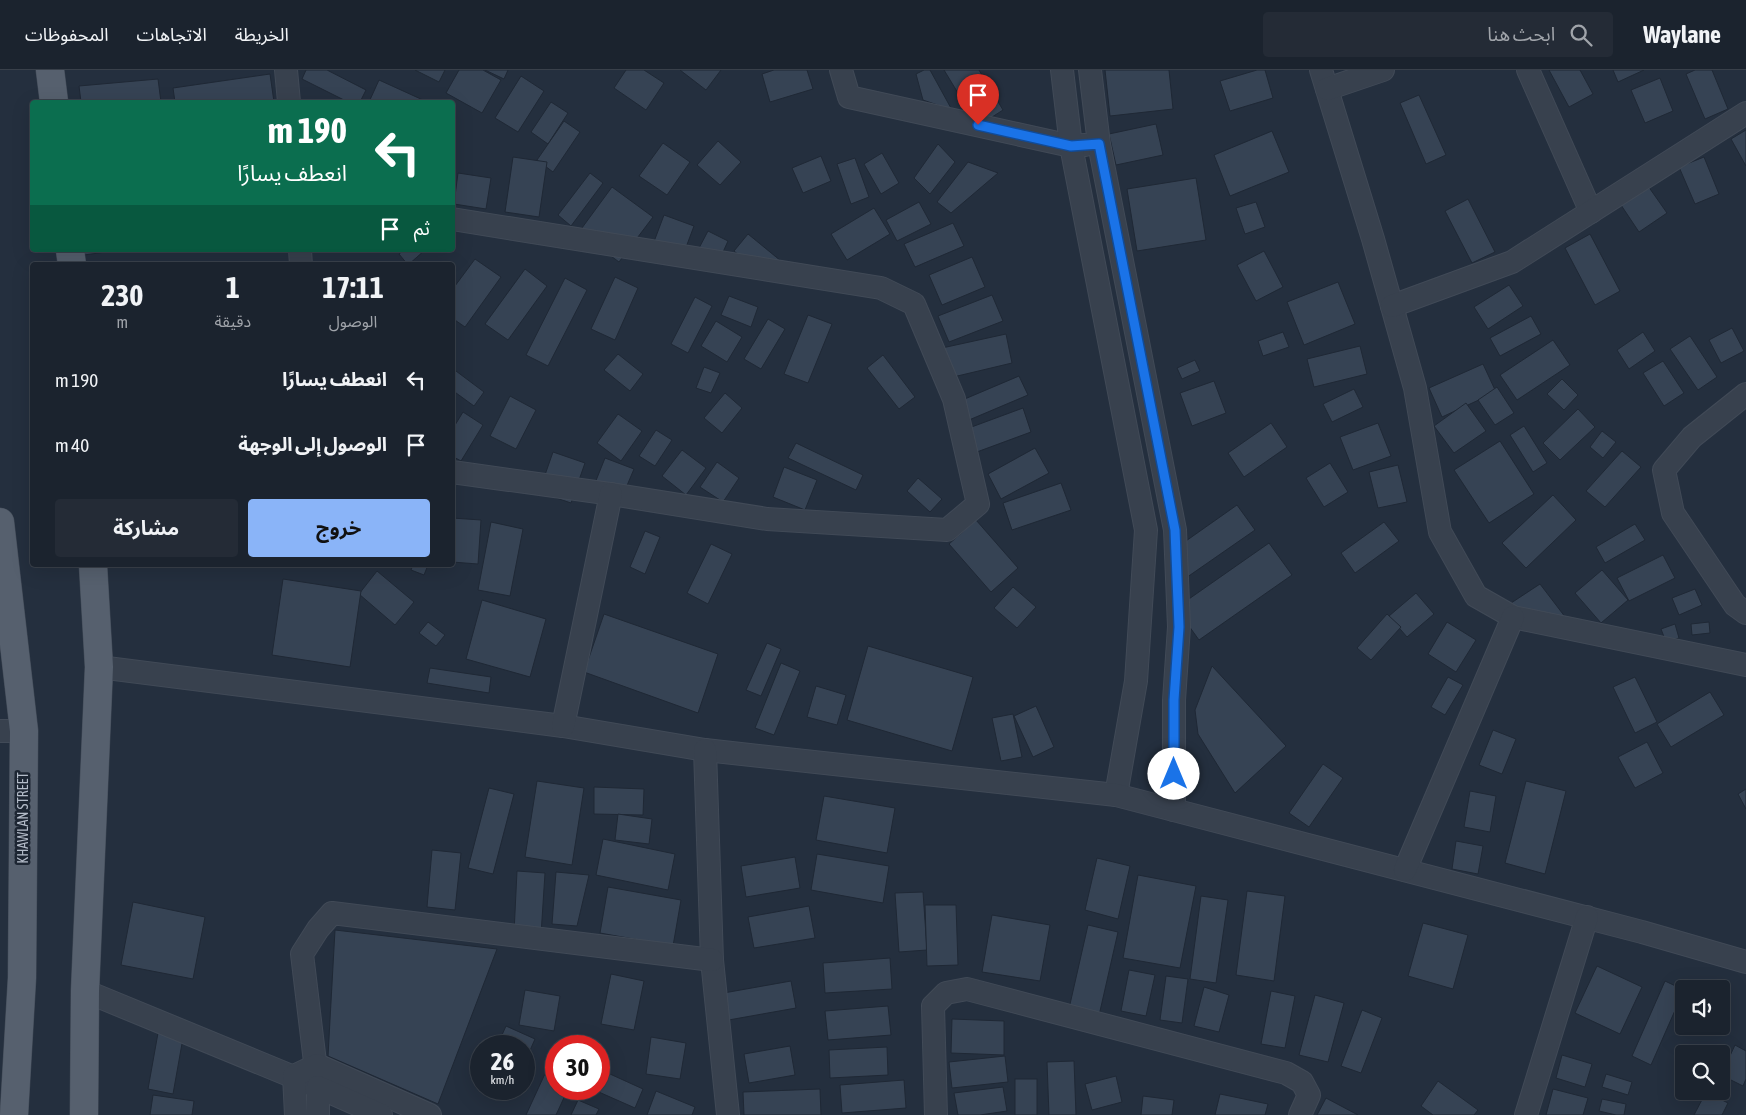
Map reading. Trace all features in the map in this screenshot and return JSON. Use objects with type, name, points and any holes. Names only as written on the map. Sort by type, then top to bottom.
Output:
[{"type":"main road","points":[[50,70],[54,100]]},
{"type":"main road","name":"KHAWLAN STREET","points":[[0,522],[12,731],[22,978],[14,1115]]},
{"type":"main road","points":[[84,1115],[85,991],[99,667],[93,567]]},
{"type":"street","points":[[286,70],[289,100]]},
{"type":"street","points":[[841,70],[849,97],[1071,146],[1099,144]]},
{"type":"street","points":[[1062,70],[1071,146],[1146,530],[1136,681],[1116,795]]},
{"type":"street","points":[[1090,70],[1099,144],[1175,530],[1179,627],[1174,700],[1174,810]]},
{"type":"street","points":[[1383,70],[1324,80],[1373,239],[1415,388],[1440,532],[1476,596],[1513,618],[1746,665]]},
{"type":"street","points":[[1528,70],[1591,212]]},
{"type":"street","points":[[1392,306],[1512,262],[1746,113]]},
{"type":"street","points":[[455,219],[881,288],[914,304],[954,399],[978,504],[947,530],[767,519],[611,494],[455,472]]},
{"type":"street","points":[[1743,400],[1692,437],[1664,470],[1673,512],[1735,605],[1746,613]]},
{"type":"street","points":[[563,726],[611,494]]},
{"type":"street","points":[[1405,870],[1513,618]]},
{"type":"street","points":[[99,667],[563,726],[706,750],[1116,795],[1587,918],[1746,962]]},
{"type":"street","points":[[706,750],[712,960],[728,1115]]},
{"type":"street","points":[[318,1115],[317,1076],[302,954],[318,929],[332,913],[712,960]]},
{"type":"street","points":[[1526,1115],[1587,918]]},
{"type":"street","points":[[936,1115],[933,1006],[946,993],[967,990],[1286,1073],[1302,1082],[1310,1095],[1300,1115]]},
{"type":"street","points":[[85,991],[294,1076],[317,1076],[430,1115]]},
{"type":"street","points":[[294,1076],[296,1115]]},
{"type":"street","points":[[317,1076],[381,1115]]},
{"type":"building","points":[[306,70],[327,70],[366,90],[361,100],[344,100],[302,79]]},
{"type":"building","points":[[415,70],[445,70],[439,82]]},
{"type":"building","points":[[459,70],[483,70],[501,80],[482,113],[446,93]]},
{"type":"building","points":[[485,70],[508,70],[504,79]]},
{"type":"building","points":[[626,70],[644,70],[664,83],[646,110],[614,88]]},
{"type":"building","points":[[680,70],[721,70],[706,90]]},
{"type":"building","points":[[774,70],[807,70],[813,89],[770,102],[762,74]]},
{"type":"building","points":[[924,70],[930,70],[952,110],[923,100],[916,74]]},
{"type":"building","points":[[944,70],[979,70],[1003,110],[978,126]]},
{"type":"building","points":[[1105,70],[1169,70],[1173,109],[1110,116]]},
{"type":"building","points":[[1257,70],[1265,70],[1273,98],[1230,111],[1220,81]]},
{"type":"building","points":[[1549,70],[1580,70],[1593,94],[1569,107]]},
{"type":"building","points":[[1613,70],[1644,70],[1618,82]]},
{"type":"building","points":[[1695,70],[1712,70],[1728,109],[1705,119],[1686,74]]},
{"type":"building","points":[[270,74],[274,100],[175,100],[173,88]]},
{"type":"building","points":[[521,76],[544,91],[518,132],[495,118]]},
{"type":"building","points":[[1660,78],[1673,111],[1645,123],[1631,90]]},
{"type":"building","points":[[158,79],[161,100],[81,100],[79,86]]},
{"type":"building","points":[[379,80],[423,100],[370,100]]},
{"type":"building","points":[[1419,95],[1446,155],[1426,164],[1400,103]]},
{"type":"building","points":[[551,102],[568,113],[548,144],[531,132]]},
{"type":"building","points":[[564,121],[580,132],[553,172],[537,160]]},
{"type":"building","points":[[1156,124],[1163,155],[1116,165],[1109,134]]},
{"type":"building","points":[[1746,130],[1746,166],[1731,139]]},
{"type":"building","points":[[1272,131],[1289,172],[1230,196],[1214,155]]},
{"type":"building","points":[[718,141],[741,162],[720,185],[697,165]]},
{"type":"building","points":[[663,143],[690,162],[667,195],[639,176]]},
{"type":"building","points":[[938,144],[955,162],[930,194],[914,178]]},
{"type":"building","points":[[882,153],[899,183],[881,194],[864,164]]},
{"type":"building","points":[[821,156],[831,181],[803,193],[792,168]]},
{"type":"building","points":[[513,157],[547,162],[539,217],[505,212]]},
{"type":"building","points":[[1704,157],[1719,194],[1695,204],[1679,167]]},
{"type":"building","points":[[855,158],[869,197],[851,204],[837,164]]},
{"type":"building","points":[[968,162],[998,173],[951,213],[937,202]]},
{"type":"building","points":[[458,173],[491,178],[486,209],[455,204]]},
{"type":"building","points":[[590,173],[603,183],[571,226],[558,215]]},
{"type":"building","points":[[1196,178],[1206,240],[1137,251],[1127,189]]},
{"type":"building","points":[[1648,186],[1667,213],[1639,232],[1621,205]]},
{"type":"building","points":[[612,187],[653,217],[619,262],[579,232]]},
{"type":"building","points":[[1468,199],[1495,252],[1472,263],[1445,211]]},
{"type":"building","points":[[919,202],[931,224],[897,241],[886,220]]},
{"type":"building","points":[[1256,202],[1265,227],[1245,234],[1236,208]]},
{"type":"building","points":[[874,208],[890,234],[847,260],[831,234]]},
{"type":"building","points":[[664,215],[694,226],[682,258],[652,247]]},
{"type":"building","points":[[953,223],[964,246],[915,267],[904,244]]},
{"type":"building","points":[[708,231],[728,241],[719,261],[698,250]]},
{"type":"building","points":[[748,234],[781,261],[767,279],[734,251]]},
{"type":"building","points":[[1590,234],[1620,291],[1595,305],[1565,248]]},
{"type":"building","points":[[1264,251],[1283,287],[1256,301],[1237,265]]},
{"type":"building","points":[[83,252],[106,252],[84,255]]},
{"type":"building","points":[[402,252],[423,252],[411,262],[406,262],[399,254]]},
{"type":"building","points":[[972,257],[985,287],[942,305],[929,275]]},
{"type":"building","points":[[475,259],[501,277],[465,327],[455,320],[455,286]]},
{"type":"building","points":[[525,269],[547,286],[508,340],[485,324]]},
{"type":"building","points":[[615,277],[638,288],[615,340],[591,329]]},
{"type":"building","points":[[565,278],[587,290],[548,366],[526,355]]},
{"type":"building","points":[[1338,282],[1355,324],[1304,345],[1287,302]]},
{"type":"building","points":[[1509,285],[1523,306],[1488,329],[1474,307]]},
{"type":"building","points":[[992,295],[1003,321],[949,342],[938,316]]},
{"type":"building","points":[[729,296],[758,307],[751,327],[721,315]]},
{"type":"building","points":[[695,297],[712,306],[688,353],[671,344]]},
{"type":"building","points":[[808,315],[832,324],[808,383],[784,374]]},
{"type":"building","points":[[1531,316],[1541,334],[1500,356],[1490,338]]},
{"type":"building","points":[[768,319],[785,329],[761,369],[744,359]]},
{"type":"building","points":[[716,321],[742,337],[727,362],[701,346]]},
{"type":"building","points":[[1732,328],[1744,351],[1721,363],[1709,340]]},
{"type":"building","points":[[1283,332],[1289,347],[1263,356],[1258,341]]},
{"type":"building","points":[[1643,332],[1655,351],[1629,369],[1617,350]]},
{"type":"building","points":[[1006,334],[1012,363],[949,378],[942,348]]},
{"type":"building","points":[[1690,336],[1717,377],[1698,390],[1670,349]]},
{"type":"building","points":[[1553,340],[1570,365],[1517,400],[1500,375]]},
{"type":"building","points":[[1360,346],[1367,374],[1314,387],[1307,359]]},
{"type":"building","points":[[618,354],[643,374],[630,391],[604,370]]},
{"type":"building","points":[[883,355],[915,397],[899,409],[867,368]]},
{"type":"building","points":[[1195,360],[1200,371],[1182,379],[1177,368]]},
{"type":"building","points":[[1663,361],[1684,393],[1664,406],[1643,373]]},
{"type":"building","points":[[1483,364],[1496,392],[1442,417],[1429,388]]},
{"type":"building","points":[[704,367],[720,373],[711,393],[696,388]]},
{"type":"building","points":[[455,370],[484,392],[474,406],[455,392]]},
{"type":"building","points":[[1019,376],[1028,395],[969,420],[960,401]]},
{"type":"building","points":[[1562,379],[1578,395],[1564,410],[1547,394]]},
{"type":"building","points":[[1214,381],[1226,413],[1192,426],[1180,393]]},
{"type":"building","points":[[1497,387],[1514,413],[1495,425],[1478,400]]},
{"type":"building","points":[[1354,389],[1363,407],[1332,422],[1323,404]]},
{"type":"building","points":[[725,393],[742,408],[722,433],[704,418]]},
{"type":"building","points":[[510,396],[536,410],[516,449],[490,436]]},
{"type":"building","points":[[1466,403],[1486,431],[1454,453],[1434,426]]},
{"type":"building","points":[[1023,408],[1031,432],[966,456],[958,432]]},
{"type":"building","points":[[1578,409],[1595,427],[1560,460],[1543,443]]},
{"type":"building","points":[[463,412],[483,425],[461,461],[455,458],[455,425]]},
{"type":"building","points":[[618,414],[642,431],[621,461],[597,443]]},
{"type":"building","points":[[1271,423],[1287,447],[1244,477],[1228,453]]},
{"type":"building","points":[[1378,423],[1391,456],[1353,470],[1340,437]]},
{"type":"building","points":[[1524,426],[1547,463],[1533,472],[1510,435]]},
{"type":"building","points":[[656,430],[672,440],[655,466],[639,456]]},
{"type":"building","points":[[1602,431],[1616,442],[1603,458],[1590,447]]},
{"type":"building","points":[[1500,441],[1534,494],[1489,523],[1454,470]]},
{"type":"building","points":[[796,443],[863,475],[856,490],[788,458]]},
{"type":"building","points":[[1035,448],[1049,473],[1001,499],[988,474]]},
{"type":"building","points":[[682,450],[706,468],[686,495],[662,476]]},
{"type":"building","points":[[1622,451],[1641,467],[1605,507],[1586,491]]},
{"type":"building","points":[[553,452],[585,463],[571,503],[539,492]]},
{"type":"building","points":[[605,458],[634,469],[623,495],[595,483]]},
{"type":"building","points":[[717,462],[739,478],[723,502],[700,487]]},
{"type":"building","points":[[1330,463],[1348,492],[1324,507],[1306,478]]},
{"type":"building","points":[[1398,465],[1407,502],[1378,508],[1369,472]]},
{"type":"building","points":[[784,467],[817,480],[805,510],[773,497]]},
{"type":"building","points":[[918,478],[942,499],[930,512],[907,491]]},
{"type":"building","points":[[1061,483],[1071,510],[1012,530],[1003,503]]},
{"type":"building","points":[[1553,495],[1576,520],[1526,568],[1502,543]]},
{"type":"building","points":[[1237,505],[1255,530],[1183,580],[1166,555]]},
{"type":"building","points":[[455,518],[481,520],[478,564],[455,562]]},
{"type":"building","points":[[976,520],[1018,568],[991,592],[949,544]]},
{"type":"building","points":[[491,522],[523,529],[510,596],[478,590]]},
{"type":"building","points":[[1384,522],[1399,541],[1355,573],[1341,553]]},
{"type":"building","points":[[1635,524],[1645,540],[1605,563],[1596,547]]},
{"type":"building","points":[[645,531],[660,537],[645,574],[630,567]]},
{"type":"building","points":[[1269,543],[1292,575],[1199,640],[1176,608]]},
{"type":"building","points":[[711,544],[732,554],[708,604],[687,593]]},
{"type":"building","points":[[1663,555],[1675,578],[1629,601],[1617,578]]},
{"type":"building","points":[[412,567],[427,567],[424,575],[411,570]]},
{"type":"building","points":[[1602,570],[1628,600],[1601,623],[1575,593]]},
{"type":"building","points":[[377,571],[414,602],[395,625],[359,594]]},
{"type":"building","points":[[283,579],[361,591],[350,667],[272,655]]},
{"type":"building","points":[[1540,584],[1569,622],[1505,607]]},
{"type":"building","points":[[1013,587],[1036,607],[1017,628],[994,608]]},
{"type":"building","points":[[1695,589],[1702,605],[1679,615],[1672,598]]},
{"type":"building","points":[[1416,593],[1434,614],[1407,637],[1389,616]]},
{"type":"building","points":[[482,600],[546,619],[530,677],[466,659]]},
{"type":"building","points":[[604,614],[718,654],[698,713],[584,672]]},
{"type":"building","points":[[1387,614],[1401,627],[1371,660],[1357,648]]},
{"type":"building","points":[[428,622],[445,635],[436,646],[419,633]]},
{"type":"building","points":[[1447,622],[1476,640],[1456,672],[1428,654]]},
{"type":"building","points":[[1709,622],[1710,633],[1692,635],[1691,624]]},
{"type":"building","points":[[1675,624],[1679,638],[1666,642],[1661,629]]},
{"type":"building","points":[[767,643],[781,649],[761,696],[746,690]]},
{"type":"building","points":[[868,646],[973,677],[952,751],[847,720]]},
{"type":"building","points":[[781,663],[800,671],[774,735],[755,728]]},
{"type":"building","points":[[1212,666],[1286,746],[1235,793],[1198,734],[1195,710]]},
{"type":"building","points":[[430,668],[491,677],[489,693],[427,683]]},
{"type":"building","points":[[1448,677],[1463,685],[1445,715],[1431,707]]},
{"type":"building","points":[[1635,677],[1657,722],[1635,733],[1613,687]]},
{"type":"building","points":[[816,686],[846,695],[837,725],[807,717]]},
{"type":"building","points":[[1710,692],[1724,715],[1671,747],[1657,724]]},
{"type":"building","points":[[1036,706],[1054,747],[1033,757],[1014,716]]},
{"type":"building","points":[[1013,714],[1022,757],[1001,761],[992,718]]},
{"type":"building","points":[[1493,730],[1516,739],[1502,774],[1479,765]]},
{"type":"building","points":[[1647,742],[1663,773],[1635,788],[1618,757]]},
{"type":"building","points":[[1323,764],[1343,778],[1309,827],[1289,813]]},
{"type":"building","points":[[537,781],[584,788],[572,865],[525,857]]},
{"type":"building","points":[[1526,781],[1566,791],[1545,874],[1505,863]]},
{"type":"building","points":[[594,787],[644,789],[643,815],[594,814]]},
{"type":"building","points":[[489,788],[514,794],[493,874],[468,868]]},
{"type":"building","points":[[1746,789],[1746,809],[1738,794]]},
{"type":"building","points":[[1470,791],[1496,796],[1490,832],[1464,827]]},
{"type":"building","points":[[824,796],[895,808],[887,853],[816,840]]},
{"type":"building","points":[[618,814],[652,819],[649,844],[615,840]]},
{"type":"building","points":[[603,839],[675,854],[668,890],[596,875]]},
{"type":"building","points":[[1456,841],[1483,846],[1478,874],[1452,869]]},
{"type":"building","points":[[432,850],[461,853],[455,910],[427,907]]},
{"type":"building","points":[[817,854],[889,866],[883,903],[811,890]]},
{"type":"building","points":[[795,857],[800,888],[746,897],[741,866]]},
{"type":"building","points":[[1097,858],[1130,866],[1118,919],[1085,910]]},
{"type":"building","points":[[517,871],[545,873],[541,935],[514,933]]},
{"type":"building","points":[[556,872],[589,875],[577,926],[552,924]]},
{"type":"building","points":[[1138,875],[1196,886],[1180,968],[1123,958]]},
{"type":"building","points":[[608,887],[681,900],[673,946],[600,933]]},
{"type":"building","points":[[1247,891],[1285,896],[1274,981],[1236,975]]},
{"type":"building","points":[[923,892],[927,950],[899,952],[895,893]]},
{"type":"building","points":[[1201,896],[1228,900],[1216,983],[1190,979]]},
{"type":"building","points":[[133,902],[205,917],[193,979],[121,965]]},
{"type":"building","points":[[925,905],[956,905],[958,965],[927,966]]},
{"type":"building","points":[[809,906],[815,938],[754,948],[748,917]]},
{"type":"building","points":[[992,915],[1050,925],[1040,981],[982,972]]},
{"type":"building","points":[[1423,923],[1468,935],[1453,989],[1408,976]]},
{"type":"building","points":[[1088,925],[1118,932],[1098,1020],[1068,1013]]},
{"type":"building","points":[[335,930],[497,949],[438,1104],[328,1056]]},
{"type":"building","points":[[890,958],[892,989],[825,993],[823,963]]},
{"type":"building","points":[[1597,966],[1642,987],[1620,1034],[1575,1013]]},
{"type":"building","points":[[1129,970],[1155,975],[1146,1016],[1121,1011]]},
{"type":"building","points":[[611,974],[644,981],[634,1030],[601,1024]]},
{"type":"building","points":[[1166,976],[1188,979],[1182,1023],[1160,1020]]},
{"type":"building","points":[[791,981],[796,1008],[723,1021],[718,994]]},
{"type":"building","points":[[1665,981],[1675,986],[1675,1010],[1651,1065],[1632,1056]]},
{"type":"building","points":[[1204,987],[1229,995],[1219,1032],[1194,1026]]},
{"type":"building","points":[[525,990],[560,996],[554,1031],[519,1025]]},
{"type":"building","points":[[1271,991],[1295,996],[1285,1048],[1261,1044]]},
{"type":"building","points":[[1315,995],[1344,1003],[1328,1062],[1299,1055]]},
{"type":"building","points":[[888,1006],[891,1035],[828,1040],[825,1011]]},
{"type":"building","points":[[1362,1010],[1382,1018],[1361,1073],[1341,1066]]},
{"type":"building","points":[[952,1019],[1004,1021],[1004,1055],[951,1053]]},
{"type":"building","points":[[506,1026],[526,1035],[502,1035]]},
{"type":"building","points":[[158,1033],[183,1038],[173,1094],[148,1089]]},
{"type":"building","points":[[651,1037],[686,1043],[680,1079],[646,1074]]},
{"type":"building","points":[[1735,1045],[1746,1051],[1746,1079],[1743,1086],[1730,1080],[1730,1056]]},
{"type":"building","points":[[790,1046],[795,1075],[749,1083],[744,1054]]},
{"type":"building","points":[[887,1047],[888,1075],[830,1078],[829,1050]]},
{"type":"building","points":[[1562,1055],[1592,1064],[1585,1087],[1556,1078]]},
{"type":"building","points":[[1005,1056],[1008,1082],[952,1088],[949,1062]]},
{"type":"building","points":[[1074,1061],[1076,1115],[1049,1115],[1047,1062]]},
{"type":"building","points":[[545,1074],[545,1100],[563,1100],[556,1115],[526,1115],[533,1100],[535,1100],[535,1095]]},
{"type":"building","points":[[610,1074],[643,1089],[635,1108],[610,1097]]},
{"type":"building","points":[[1606,1074],[1632,1082],[1628,1095],[1602,1087]]},
{"type":"building","points":[[1116,1076],[1122,1102],[1092,1110],[1085,1084]]},
{"type":"building","points":[[1015,1079],[1037,1079],[1037,1115],[1015,1115]]},
{"type":"building","points":[[904,1080],[906,1108],[842,1113],[840,1085]]},
{"type":"building","points":[[1438,1081],[1478,1110],[1474,1115],[1433,1115],[1421,1106]]},
{"type":"building","points":[[1003,1087],[1007,1111],[980,1115],[958,1115],[954,1093]]},
{"type":"building","points":[[820,1089],[821,1115],[744,1115],[743,1092]]},
{"type":"building","points":[[1553,1089],[1588,1098],[1583,1115],[1546,1115]]},
{"type":"building","points":[[656,1091],[695,1107],[692,1115],[647,1115]]},
{"type":"building","points":[[1220,1094],[1268,1104],[1265,1115],[1215,1115]]},
{"type":"building","points":[[153,1095],[194,1101],[192,1115],[150,1115]]},
{"type":"building","points":[[1143,1096],[1174,1100],[1172,1115],[1141,1115]]},
{"type":"building","points":[[1326,1098],[1358,1115],[1317,1115]]},
{"type":"building","points":[[1602,1099],[1626,1104],[1624,1115],[1599,1111]]},
{"type":"building","points":[[578,1100],[599,1109],[596,1115],[571,1115]]},
{"type":"building","points":[[1702,1100],[1722,1100],[1728,1103],[1722,1115],[1694,1115]]},
{"type":"route","points":[[978,125],[1071,146],[1099,144],[1175,530],[1179,627],[1174,700],[1174,774]]}]
